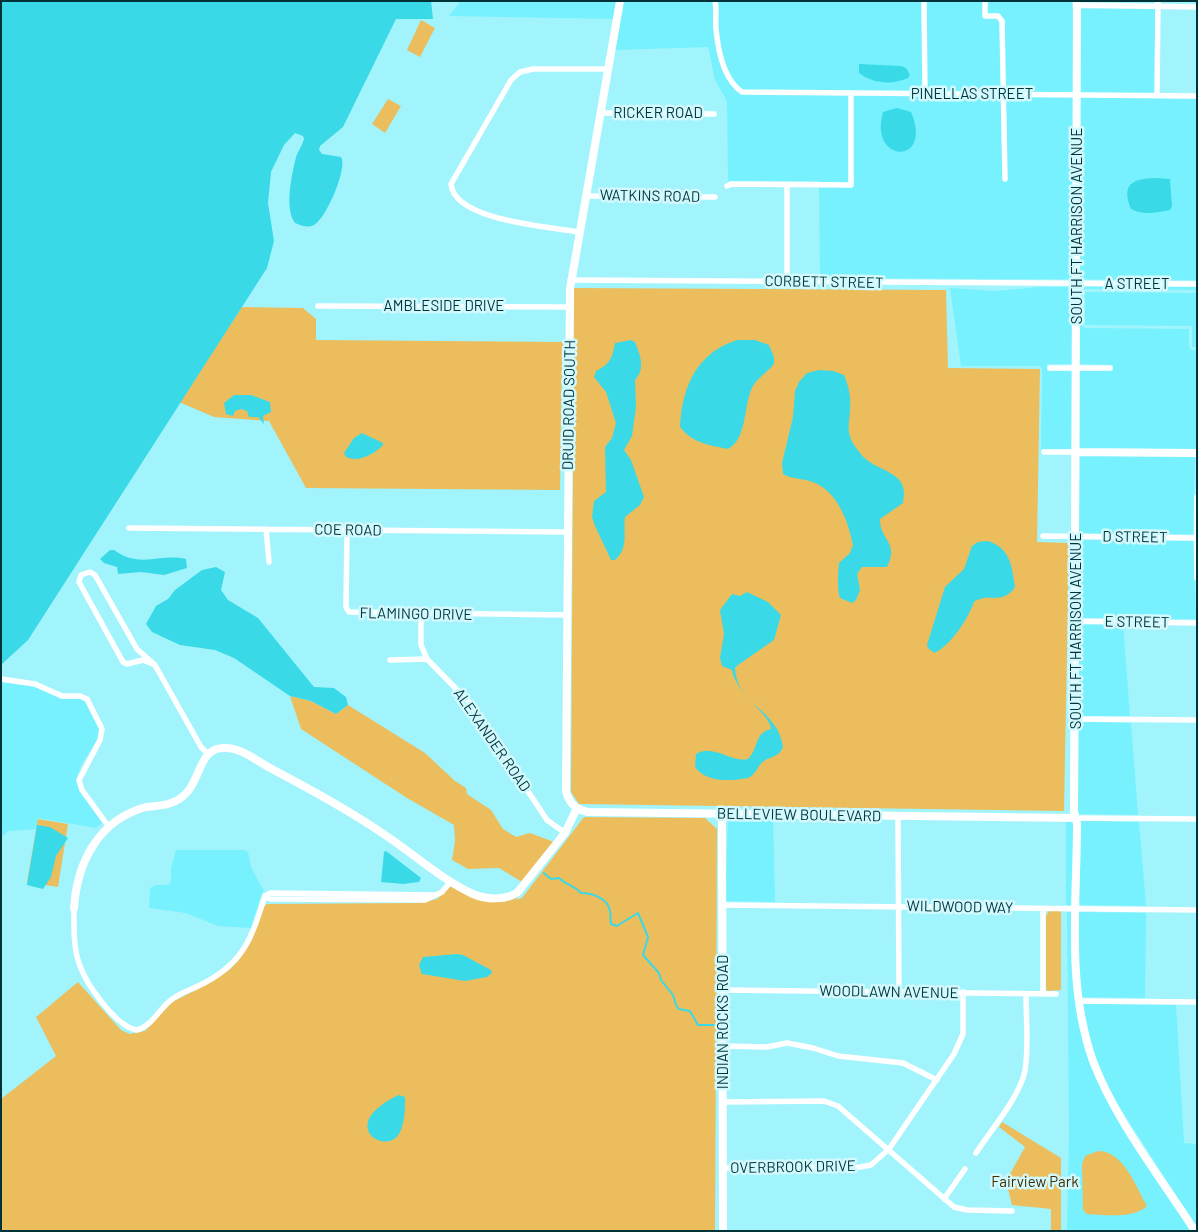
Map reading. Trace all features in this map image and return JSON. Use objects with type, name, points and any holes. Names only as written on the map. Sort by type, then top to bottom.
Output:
[{"type":"street","name":"DRUID ROAD SOUTH","points":[[578,808],[568,800],[566,791],[570,280],[620,1]]},
{"type":"street","name":"PINELLAS STREET","points":[[715,1],[716,30],[726,77],[737,89],[748,93],[1197,96]]},
{"type":"street","points":[[924,1],[925,94]]},
{"type":"street","points":[[985,1],[985,16],[998,16],[1002,21],[1005,94],[1005,179]]},
{"type":"street","points":[[1077,3],[1158,4],[1197,7]]},
{"type":"street","name":"SOUTH FT HARRISON AVENUE","points":[[1077,3],[1075,962],[1079,1001],[1088,1046],[1107,1094],[1195,1231]]},
{"type":"street","points":[[1157,96],[1158,4]]},
{"type":"street","points":[[579,232],[498,219],[481,213],[455,197],[451,191],[451,184],[511,80],[520,72],[533,69],[608,69]]},
{"type":"street","points":[[728,186],[730,184],[851,185],[851,94]]},
{"type":"street","name":"RICKER ROAD","points":[[601,113],[714,114]]},
{"type":"street","points":[[787,184],[787,281]]},
{"type":"street","name":"WATKINS ROAD","points":[[586,196],[715,197]]},
{"type":"street","name":"CORBETT STREET","points":[[570,280],[1077,284]]},
{"type":"street","name":"A STREET","points":[[1077,284],[1197,284]]},
{"type":"street","name":"AMBLESIDE DRIVE","points":[[318,306],[570,306]]},
{"type":"street","points":[[1050,368],[1110,368]]},
{"type":"street","points":[[1044,452],[1197,453]]},
{"type":"street","points":[[1197,497],[1197,578]]},
{"type":"street","name":"COE ROAD","points":[[129,528],[567,532]]},
{"type":"street","points":[[266,529],[269,562]]},
{"type":"street","name":"FLAMINGO DRIVE","points":[[347,530],[346,607],[349,612],[566,615]]},
{"type":"street","name":"D STREET","points":[[1043,536],[1196,538]]},
{"type":"street","points":[[155,665],[143,660],[127,664],[121,658],[79,582],[82,574],[90,572],[95,575],[137,649],[155,665],[201,746],[207,753]]},
{"type":"street","name":"ALEXANDER ROAD","points":[[421,614],[421,645],[428,660],[469,702],[547,820],[565,833]]},
{"type":"street","name":"E STREET","points":[[1076,621],[1197,622]]},
{"type":"street","points":[[134,662],[137,649]]},
{"type":"street","points":[[390,660],[428,660]]},
{"type":"street","points":[[1,679],[35,684],[62,696],[80,696],[87,699],[102,729],[100,740],[79,780],[82,790],[109,827]]},
{"type":"street","points":[[1076,719],[1197,720]]},
{"type":"street","points":[[451,881],[442,892],[425,900],[270,899],[265,896],[248,943],[234,962],[204,983],[181,993],[170,1001],[149,1023],[137,1030],[124,1026],[113,1015],[84,975],[77,954],[74,908],[77,884],[86,855],[109,827],[145,808],[181,799],[195,783],[207,753],[216,748],[234,749],[354,814],[451,881],[474,894],[489,899],[510,897],[517,893],[565,833],[578,808]]},
{"type":"street","name":"BELLEVIEW BOULEVARD","points":[[578,808],[588,812],[1197,820]]},
{"type":"street","name":"INDIAN ROCKS ROAD","points":[[722,814],[723,1231]]},
{"type":"street","points":[[898,816],[899,992]]},
{"type":"street","name":"WILDWOOD WAY","points":[[722,905],[1197,910]]},
{"type":"street","points":[[1043,908],[1043,994]]},
{"type":"street","name":"WOODLAWN AVENUE","points":[[723,990],[1056,994]]},
{"type":"street","name":"OVERBROOK DRIVE","points":[[722,1168],[860,1167],[871,1165],[889,1149],[954,1054],[963,1034],[963,992]]},
{"type":"street","points":[[976,1153],[1021,1083],[1026,1054],[1026,994]]},
{"type":"street","points":[[1079,1001],[1197,1002]]},
{"type":"street","points":[[723,1046],[767,1047],[787,1043],[813,1048],[838,1056],[903,1063],[937,1080]]},
{"type":"street","points":[[723,1102],[824,1101],[838,1106],[954,1206],[967,1210],[1012,1211]]},
{"type":"street","points":[[944,1199],[965,1169]]},
{"type":"shaded area","points":[[1,1],[431,1],[433,19],[396,19],[343,127],[320,146],[319,150],[322,154],[341,157],[342,163],[335,193],[319,221],[314,225],[304,226],[295,223],[290,209],[289,200],[293,172],[296,157],[304,139],[303,136],[295,133],[284,145],[271,172],[268,203],[274,241],[267,268],[28,640],[1,665]]},
{"type":"shaded area","points":[[461,1],[1072,1],[1072,9],[1155,9],[1155,98],[1197,99],[1197,280],[820,278],[819,181],[728,181],[727,101],[715,80],[708,47],[615,50],[613,19],[449,16]]},
{"type":"shaded area","points":[[859,64],[901,66],[906,68],[910,75],[908,78],[896,82],[877,81],[859,73]]},
{"type":"shaded area","points":[[897,108],[911,112],[916,130],[914,142],[908,149],[900,152],[891,149],[884,142],[881,129],[883,112]]},
{"type":"shaded area","points":[[1170,179],[1172,206],[1170,210],[1145,213],[1131,209],[1127,194],[1131,184],[1140,180]]},
{"type":"shaded area","points":[[1040,287],[1074,287],[1074,364],[1047,364],[1047,371],[1074,371],[1074,449],[1041,449],[1042,369],[1040,366],[961,366],[950,288],[995,291]]},
{"type":"shaded area","points":[[1080,287],[1197,287],[1197,290],[1085,289],[1083,292],[1082,325],[1085,328],[1189,329],[1189,347],[1192,350],[1197,350],[1197,450],[1080,449],[1080,371],[1113,371],[1113,365],[1080,364]]},
{"type":"shaded area","points":[[1085,292],[1197,293],[1197,347],[1192,347],[1192,326],[1085,325]]},
{"type":"shaded area","points":[[631,340],[635,342],[641,366],[635,380],[636,407],[632,436],[624,450],[631,460],[644,497],[640,505],[625,517],[624,545],[615,560],[611,560],[592,517],[594,501],[606,492],[605,447],[612,438],[616,423],[606,392],[594,377],[596,371],[610,360],[615,343]]},
{"type":"shaded area","points":[[737,340],[755,340],[769,345],[774,357],[774,364],[753,386],[738,439],[728,449],[707,444],[690,437],[680,427],[681,412],[688,385],[702,362],[723,346]]},
{"type":"shaded area","points":[[819,370],[833,371],[844,375],[850,396],[849,433],[854,445],[867,460],[897,478],[902,484],[904,492],[903,503],[880,519],[882,532],[891,552],[887,567],[862,567],[857,574],[860,590],[856,600],[852,603],[840,598],[838,590],[839,563],[850,553],[853,545],[845,517],[835,500],[822,487],[813,482],[783,474],[782,463],[793,417],[795,391],[799,382],[807,373]]},
{"type":"shaded area","points":[[234,395],[251,395],[270,402],[271,412],[263,416],[264,424],[258,417],[249,417],[247,411],[241,409],[235,411],[233,416],[226,414],[224,403]]},
{"type":"shaded area","points":[[362,433],[383,443],[383,445],[376,452],[366,457],[351,459],[346,457],[344,453],[354,438]]},
{"type":"shaded area","points":[[1080,456],[1195,457],[1193,534],[1079,533]]},
{"type":"shaded area","points":[[1079,540],[1193,541],[1196,619],[1079,618]]},
{"type":"shaded area","points":[[988,541],[1001,548],[1009,559],[1015,587],[1005,596],[984,598],[974,602],[958,631],[946,645],[934,653],[927,645],[945,587],[964,569],[972,546],[978,542]]},
{"type":"shaded area","points":[[110,550],[114,550],[123,556],[141,560],[186,559],[187,568],[164,575],[141,572],[118,574],[117,567],[104,563],[100,559]]},
{"type":"shaded area","points":[[216,567],[225,572],[221,590],[228,600],[258,618],[314,687],[334,688],[346,697],[348,705],[336,714],[311,701],[290,696],[234,658],[215,650],[180,645],[152,632],[146,624],[156,606],[168,599],[175,590],[202,570]]},
{"type":"shaded area","points":[[747,592],[768,602],[781,615],[774,640],[735,668],[737,681],[743,691],[735,679],[732,670],[722,666],[720,658],[724,634],[720,610],[732,594],[740,596]]},
{"type":"shaded area","points":[[1079,625],[1123,625],[1130,716],[1079,716]]},
{"type":"shaded area","points":[[1,682],[35,687],[61,699],[80,699],[85,702],[99,729],[98,739],[81,765],[76,781],[80,792],[102,823],[96,828],[38,818],[37,829],[8,831],[1,838]]},
{"type":"shaded area","points":[[750,700],[774,724],[780,734],[783,747],[777,755],[764,761],[753,775],[748,778],[719,780],[705,776],[695,767],[696,754],[702,751],[709,751],[735,758],[748,759],[759,737],[771,729],[766,718]]},
{"type":"shaded area","points":[[1079,722],[1131,723],[1138,815],[1078,814]]},
{"type":"shaded area","points":[[728,818],[773,818],[775,902],[725,901]]},
{"type":"shaded area","points":[[1066,821],[1073,821],[1074,824],[1073,905],[1066,905]]},
{"type":"shaded area","points":[[1079,821],[1139,822],[1146,906],[1079,905]]},
{"type":"shaded area","points":[[37,825],[50,827],[68,838],[56,856],[51,877],[43,889],[27,885]]},
{"type":"shaded area","points":[[176,850],[244,850],[248,852],[251,867],[264,891],[261,895],[251,928],[218,926],[186,913],[149,908],[150,888],[156,885],[168,885],[171,881],[171,868]]},
{"type":"shaded area","points":[[386,851],[421,878],[419,882],[403,884],[381,882],[384,852]]},
{"type":"shaded area","points":[[1067,912],[1073,912],[1072,963],[1090,1062],[1191,1231],[1067,1231],[1069,1133]]},
{"type":"shaded area","points":[[1079,912],[1146,913],[1145,998],[1081,997],[1078,962]]},
{"type":"shaded area","points":[[463,955],[491,970],[492,973],[487,977],[465,981],[422,974],[419,965],[423,957]]},
{"type":"shaded area","points":[[1082,1004],[1176,1005],[1184,1143],[1197,1144],[1197,1228],[1110,1092],[1096,1060]]},
{"type":"shaded area","points":[[399,1095],[405,1097],[404,1119],[400,1132],[391,1141],[374,1138],[368,1128],[370,1118],[380,1106]]},
{"type":"green space","points":[[421,20],[435,28],[420,57],[407,50]]},
{"type":"green space","points":[[388,99],[401,106],[385,133],[372,124]]},
{"type":"green space","points":[[574,288],[946,290],[948,368],[1040,369],[1037,542],[1069,543],[1064,811],[579,804],[571,792]]},
{"type":"green space","points":[[242,307],[303,308],[316,319],[316,340],[565,342],[562,361],[560,490],[306,488],[269,421],[214,417],[179,402]]},
{"type":"green space","points":[[290,696],[311,701],[336,714],[348,705],[425,753],[455,781],[466,788],[467,794],[491,810],[503,829],[516,837],[530,833],[554,842],[522,882],[499,868],[468,869],[452,860],[455,841],[454,825],[407,798],[301,729]]},
{"type":"green space","points":[[584,817],[705,818],[717,829],[715,1231],[1,1231],[1,1099],[56,1056],[36,1017],[78,982],[121,1030],[130,1034],[145,1031],[172,1002],[229,970],[238,961],[252,940],[263,907],[267,904],[420,903],[437,899],[452,885],[487,901],[504,902],[522,894],[515,900],[522,898]]},
{"type":"green space","points":[[38,819],[68,824],[58,887],[27,882]]},
{"type":"green space","points":[[1049,911],[1061,911],[1061,990],[1047,991],[1046,916]]},
{"type":"green space","name":"Fairview Park","points":[[1002,1122],[1061,1158],[1061,1231],[1051,1231],[1051,1209],[1012,1205],[1006,1181],[1025,1147],[999,1127]]},
{"type":"green space","points":[[1098,1151],[1115,1157],[1122,1163],[1134,1180],[1147,1206],[1127,1215],[1087,1214],[1083,1210],[1082,1164],[1085,1156]]},
{"type":"waterway","points":[[544,873],[551,879],[559,878],[581,893],[594,895],[603,900],[609,906],[611,924],[617,926],[638,913],[648,937],[643,955],[659,973],[661,980],[673,995],[676,1005],[679,1009],[690,1011],[698,1025],[715,1025]]}]
